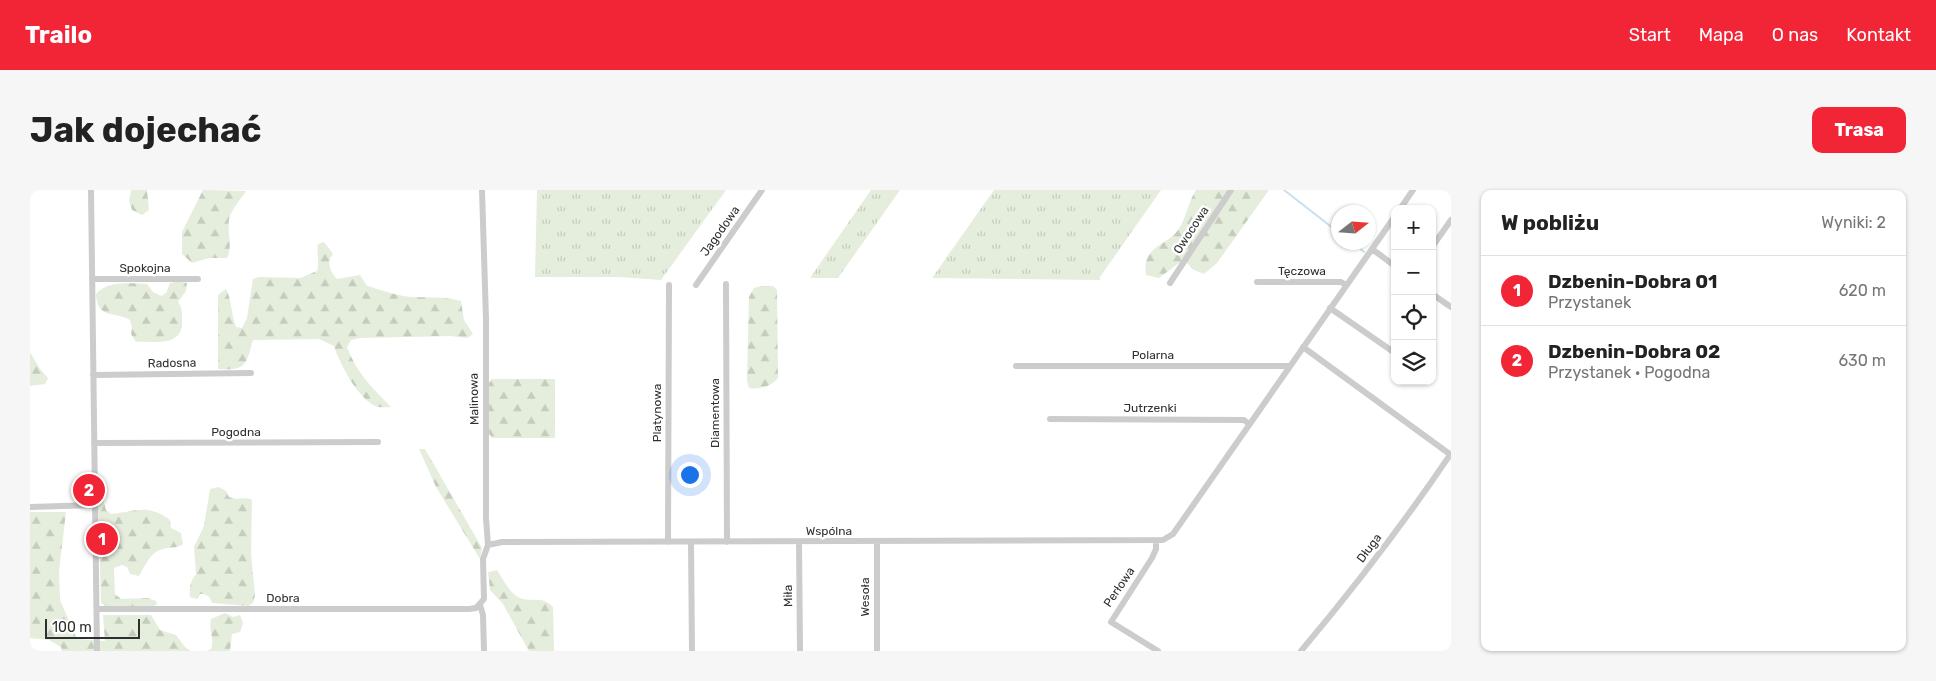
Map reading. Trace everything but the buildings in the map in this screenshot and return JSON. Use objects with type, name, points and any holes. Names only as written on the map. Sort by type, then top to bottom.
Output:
[{"type":"street","points":[[90,190],[97,651]]},
{"type":"street","name":"Malinowa","points":[[482,190],[482,259],[486,318],[486,518],[488,545],[483,559],[484,599],[480,605],[483,615],[484,651]]},
{"type":"street","name":"Jagodowa","points":[[696,285],[762,190]]},
{"type":"street","name":"Owocowa","points":[[1170,283],[1232,190]]},
{"type":"street","points":[[1403,205],[1413,190]]},
{"type":"street","points":[[1436,241],[1451,220]]},
{"type":"street","points":[[1376,242],[1391,222]]},
{"type":"street","points":[[1156,542],[1173,534],[1371,250]]},
{"type":"street","points":[[1375,250],[1391,263]]},
{"type":"street","name":"Spokojna","points":[[92,279],[198,279]]},
{"type":"street","name":"Tęczowa","points":[[1257,282],[1341,282],[1346,285]]},
{"type":"street","name":"Diamentowa","points":[[726,284],[727,542]]},
{"type":"street","name":"Platynowa","points":[[668,542],[669,285]]},
{"type":"street","points":[[1433,295],[1449,306]]},
{"type":"street","points":[[1330,308],[1391,350]]},
{"type":"street","points":[[1303,347],[1451,455]]},
{"type":"street","name":"Polarna","points":[[1016,366],[1290,366]]},
{"type":"street","name":"Radosna","points":[[93,375],[250,373]]},
{"type":"street","name":"Jutrzenki","points":[[1050,419],[1244,420],[1249,424]]},
{"type":"street","name":"Pogodna","points":[[94,443],[378,442]]},
{"type":"street","name":"Długa","points":[[1304,650],[1416,506],[1451,455]]},
{"type":"street","points":[[30,507],[95,506]]},
{"type":"street","name":"Wspólna","points":[[488,545],[502,542],[1156,542]]},
{"type":"street","points":[[691,542],[692,651]]},
{"type":"street","name":"Miła","points":[[799,542],[800,651]]},
{"type":"street","name":"Wesoła","points":[[876,651],[877,542]]},
{"type":"street","name":"Perłowa","points":[[1156,542],[1156,550],[1152,558],[1111,622],[1158,651]]},
{"type":"street","name":"Dobra","points":[[97,610],[469,609],[480,605]]},
{"type":"green space","points":[[131,190],[147,190],[149,210],[142,215],[132,210],[129,201]]},
{"type":"green space","points":[[203,190],[246,191],[229,219],[230,249],[227,258],[209,258],[192,263],[182,254],[182,232]]},
{"type":"green space","points":[[537,190],[726,190],[661,280],[619,277],[535,277]]},
{"type":"green space","points":[[871,190],[900,190],[838,278],[810,278]]},
{"type":"green space","points":[[994,190],[1161,190],[1100,277],[1100,280],[932,278]]},
{"type":"green space","points":[[1196,190],[1269,190],[1217,263],[1204,274],[1194,270],[1187,263],[1179,263],[1159,278],[1146,275],[1145,265],[1147,258],[1151,252],[1178,230]]},
{"type":"green space","points":[[324,242],[333,254],[330,260],[330,267],[337,279],[360,275],[367,286],[396,295],[461,301],[464,320],[473,334],[467,338],[451,336],[360,338],[351,340],[347,347],[355,364],[372,387],[391,407],[377,407],[368,402],[350,379],[340,362],[334,346],[319,339],[253,340],[249,355],[244,364],[235,369],[218,369],[218,295],[226,289],[236,327],[242,328],[247,318],[253,279],[259,277],[300,278],[317,271],[318,244]]},
{"type":"green space","points":[[180,281],[187,283],[186,291],[178,302],[181,310],[182,325],[180,332],[171,340],[136,342],[131,334],[130,320],[104,311],[97,302],[96,294],[100,290],[112,285],[126,283],[147,284],[153,292],[161,296],[166,293],[170,283]]},
{"type":"green space","points":[[773,286],[777,290],[778,378],[761,388],[749,388],[747,381],[749,297],[754,288]]},
{"type":"green space","points":[[30,352],[48,378],[45,384],[30,386]]},
{"type":"green space","points":[[492,379],[555,379],[555,438],[492,438],[489,434],[489,383]]},
{"type":"green space","points":[[419,449],[425,449],[482,548],[480,559],[436,487]]},
{"type":"green space","points":[[219,487],[226,491],[229,497],[252,500],[251,554],[255,595],[253,603],[248,606],[212,603],[205,594],[200,594],[197,599],[190,597],[190,585],[196,574],[194,547],[204,526],[210,489]]},
{"type":"green space","points":[[102,495],[106,510],[111,514],[148,510],[170,520],[171,528],[181,533],[183,544],[157,552],[150,558],[139,576],[130,574],[127,567],[122,565],[114,568],[115,594],[121,599],[148,598],[156,601],[157,604],[153,607],[106,606],[101,603],[98,496]]},
{"type":"green space","points":[[30,512],[66,512],[59,571],[60,600],[77,639],[105,641],[103,615],[151,615],[160,630],[176,635],[185,647],[191,651],[62,651],[61,647],[49,640],[30,638]]},
{"type":"green space","points":[[497,570],[516,596],[524,599],[544,601],[553,607],[554,651],[529,651],[503,604],[490,590],[488,572]]},
{"type":"green space","points":[[225,613],[233,617],[240,615],[243,623],[240,632],[232,634],[230,651],[207,651],[211,649],[212,645],[211,619]]},
{"type":"waterway","points":[[1284,190],[1331,227]]},
{"type":"place","name":"Dzbenin-Dobra 02","points":[[89,490]]},
{"type":"place","name":"Dzbenin-Dobra 01","points":[[102,539]]}]
